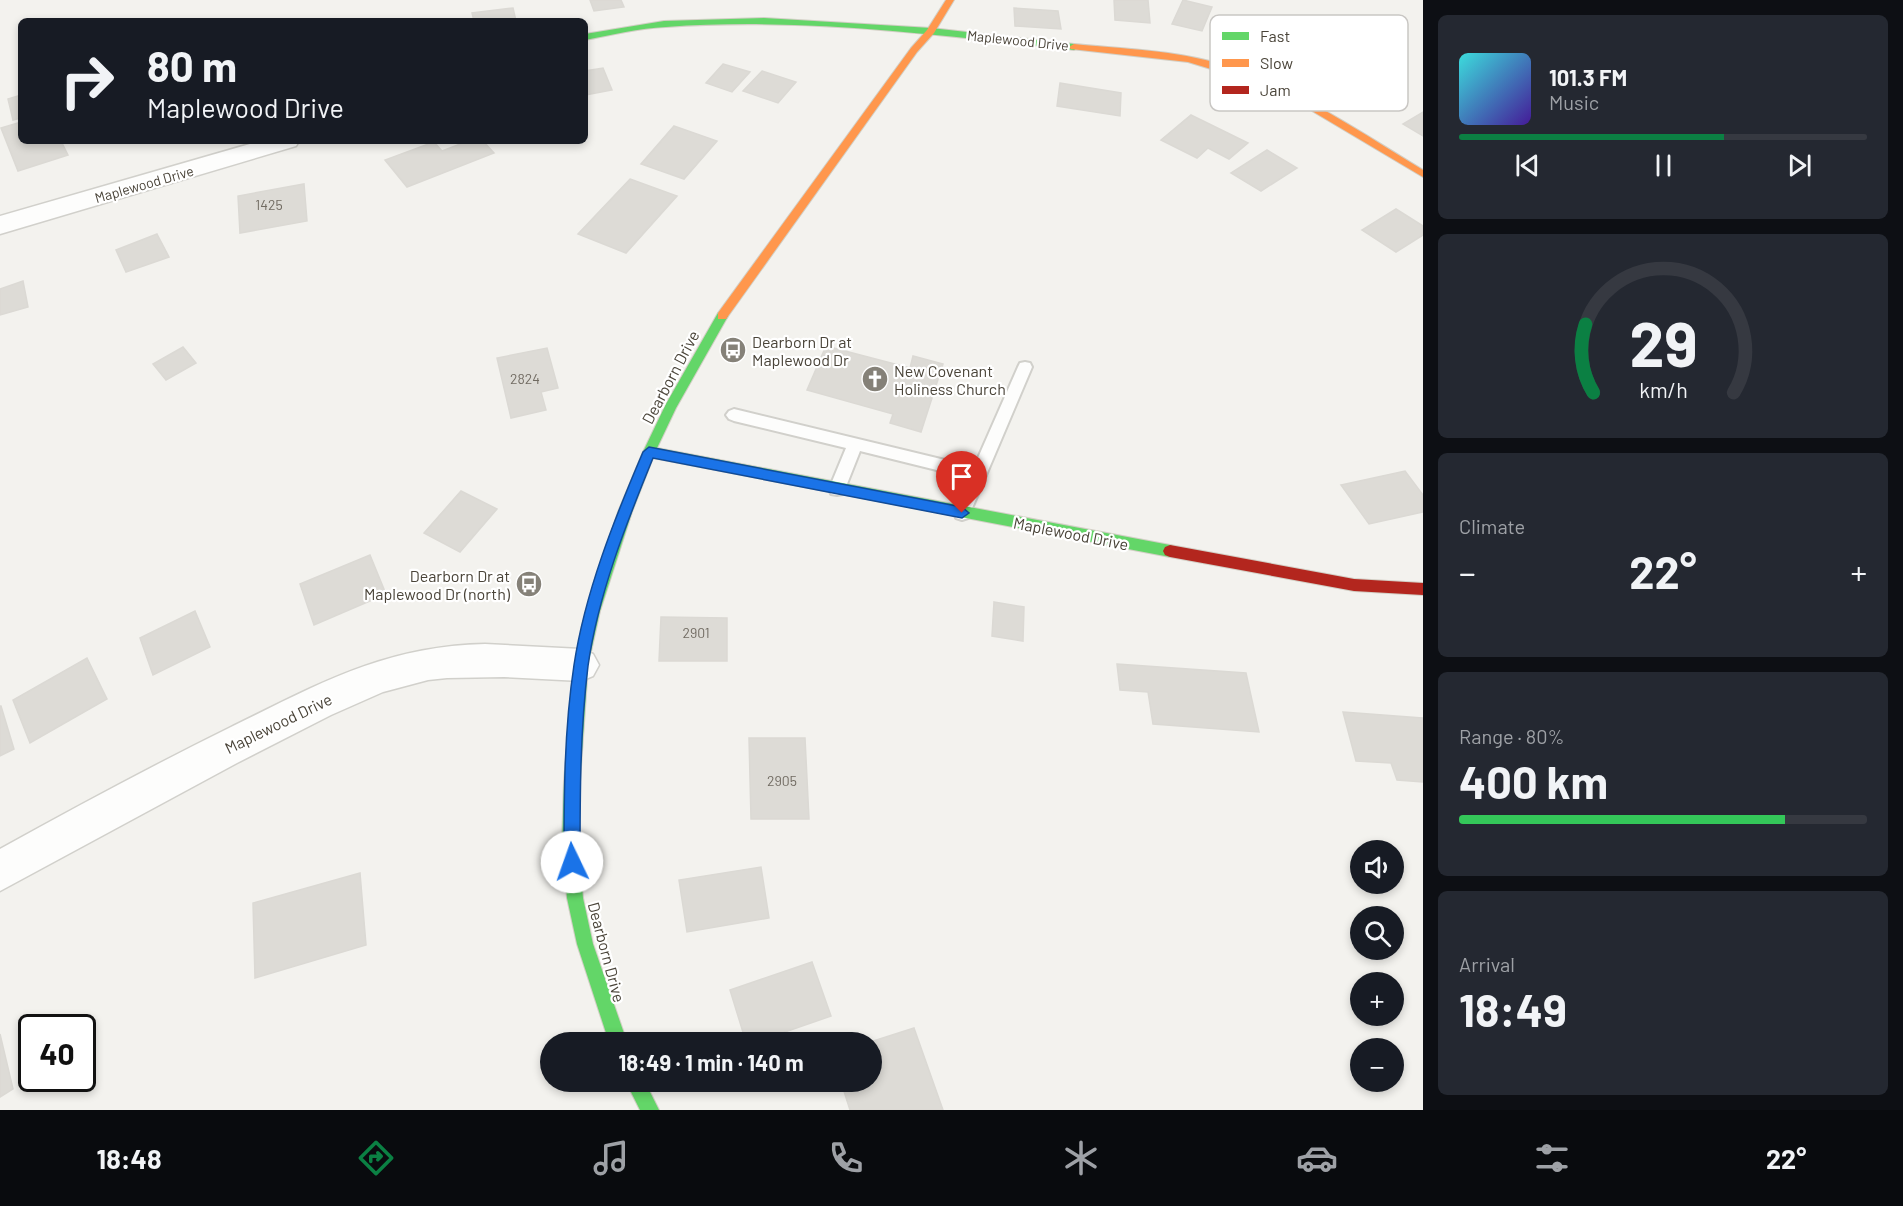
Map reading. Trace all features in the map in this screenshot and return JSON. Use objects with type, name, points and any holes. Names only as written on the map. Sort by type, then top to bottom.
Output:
[{"type":"street","name":"Dearborn Drive","points":[[615,1032],[585,944],[575,898],[570,843],[572,781],[581,666],[593,611],[624,512],[670,407],[716,326],[914,50],[931,31],[950,0]]},
{"type":"street","name":"Maplewood Drive","points":[[588,36],[663,24],[741,20],[931,31],[1130,52],[1210,64]]},
{"type":"street","name":"Maplewood Drive","points":[[1312,111],[1423,174]]},
{"type":"street","name":"Maplewood Drive","points":[[0,225],[277,144]]},
{"type":"street","name":"Maplewood Drive","points":[[649,452],[962,513],[1363,586],[1403,590],[1423,589]]},
{"type":"street","name":"Maplewood Drive","points":[[0,871],[148,788],[320,702],[380,677],[427,664],[502,659],[581,666]]},
{"type":"street","points":[[640,1092],[650,1110]]},
{"type":"lane","points":[[962,513],[1025,367]]},
{"type":"lane","points":[[734,415],[979,474]]},
{"type":"lane","points":[[837,489],[855,444]]},
{"type":"building","points":[[590,0],[621,0],[624,7],[594,11]]},
{"type":"building","points":[[1114,0],[1148,0],[1150,23],[1115,20]]},
{"type":"building","points":[[1183,0],[1212,7],[1202,31],[1172,24]]},
{"type":"building","points":[[513,8],[515,18],[473,18],[472,13]]},
{"type":"building","points":[[1014,8],[1058,11],[1061,29],[1015,26]]},
{"type":"building","points":[[723,64],[750,72],[732,92],[706,83]]},
{"type":"building","points":[[603,68],[612,90],[588,94],[588,70]]},
{"type":"building","points":[[762,71],[796,82],[778,103],[743,91]]},
{"type":"building","points":[[1060,83],[1121,93],[1120,116],[1057,106]]},
{"type":"building","points":[[18,96],[18,119],[13,120],[8,99]]},
{"type":"building","points":[[1423,112],[1423,136],[1403,124]]},
{"type":"building","points":[[1191,115],[1248,143],[1229,159],[1208,148],[1197,158],[1161,140]]},
{"type":"building","points":[[18,123],[18,144],[62,144],[68,155],[18,171],[1,128]]},
{"type":"building","points":[[674,126],[717,141],[684,179],[641,164]]},
{"type":"building","points":[[429,144],[436,144],[442,151],[460,144],[486,144],[494,153],[407,187],[385,160]]},
{"type":"building","points":[[1267,150],[1297,168],[1261,191],[1231,173]]},
{"type":"building","points":[[630,179],[677,196],[626,253],[578,234]]},
{"type":"building","points":[[304,184],[307,221],[240,233],[238,196]]},
{"type":"building","points":[[1396,209],[1423,226],[1423,235],[1396,252],[1362,230]]},
{"type":"building","points":[[157,234],[169,257],[126,272],[116,250]]},
{"type":"building","points":[[23,281],[28,307],[0,315],[0,289]]},
{"type":"building","name":"New Covenant Holiness Church","points":[[826,346],[910,368],[913,356],[943,364],[921,432],[890,423],[893,414],[807,390]]},
{"type":"building","points":[[183,347],[196,363],[166,380],[153,364]]},
{"type":"building","points":[[547,348],[558,388],[541,392],[546,410],[511,418],[497,358]]},
{"type":"building","points":[[1405,471],[1423,495],[1423,512],[1369,524],[1341,485]]},
{"type":"building","points":[[461,491],[497,509],[460,552],[424,533]]},
{"type":"building","points":[[370,555],[386,594],[314,625],[300,584]]},
{"type":"building","points":[[994,602],[1024,607],[1023,641],[992,636]]},
{"type":"building","points":[[195,611],[210,647],[153,675],[140,638]]},
{"type":"building","points":[[661,617],[727,618],[727,661],[659,661]]},
{"type":"building","points":[[87,658],[107,699],[30,743],[13,700]]},
{"type":"building","points":[[1117,664],[1246,673],[1259,732],[1153,724],[1148,692],[1120,690]]},
{"type":"building","points":[[0,706],[14,749],[0,756]]},
{"type":"building","points":[[1343,712],[1423,718],[1423,782],[1397,780],[1391,763],[1356,761]]},
{"type":"building","points":[[749,738],[805,738],[809,819],[751,819]]},
{"type":"building","points":[[761,867],[769,918],[687,932],[679,880]]},
{"type":"building","points":[[360,873],[366,945],[255,978],[253,903]]},
{"type":"building","points":[[812,962],[831,1016],[785,1032],[743,1032],[730,990]]},
{"type":"building","points":[[914,1028],[943,1110],[850,1110],[844,1092],[882,1092],[882,1038]]},
{"type":"building","points":[[0,1034],[13,1089],[0,1097]]},
{"type":"traffic: fast","points":[[588,37],[664,24],[764,21],[931,31],[1074,47]]},
{"type":"traffic: fast","points":[[615,1032],[585,944],[575,898],[570,844],[572,781],[581,665],[593,611],[625,512],[649,452],[670,407],[722,316]]},
{"type":"traffic: fast","points":[[649,452],[1170,551]]},
{"type":"traffic: fast","points":[[640,1092],[650,1110]]},
{"type":"traffic: slow","points":[[722,316],[914,50],[931,31],[950,0]]},
{"type":"traffic: slow","points":[[1074,47],[1145,53],[1210,64]]},
{"type":"traffic: slow","points":[[1319,111],[1423,174]]},
{"type":"traffic: jam","points":[[1170,551],[1354,585],[1423,589]]},
{"type":"place","name":"Dearborn Dr at Maplewood Dr","points":[[733,350]]},
{"type":"place","name":"New Covenant Holiness Church","points":[[875,379]]},
{"type":"place","name":"Dearborn Dr at Maplewood Dr (north)","points":[[529,584]]},
{"type":"route","points":[[572,862],[570,843],[572,781],[581,666],[593,611],[624,512],[649,452],[962,513]]}]
